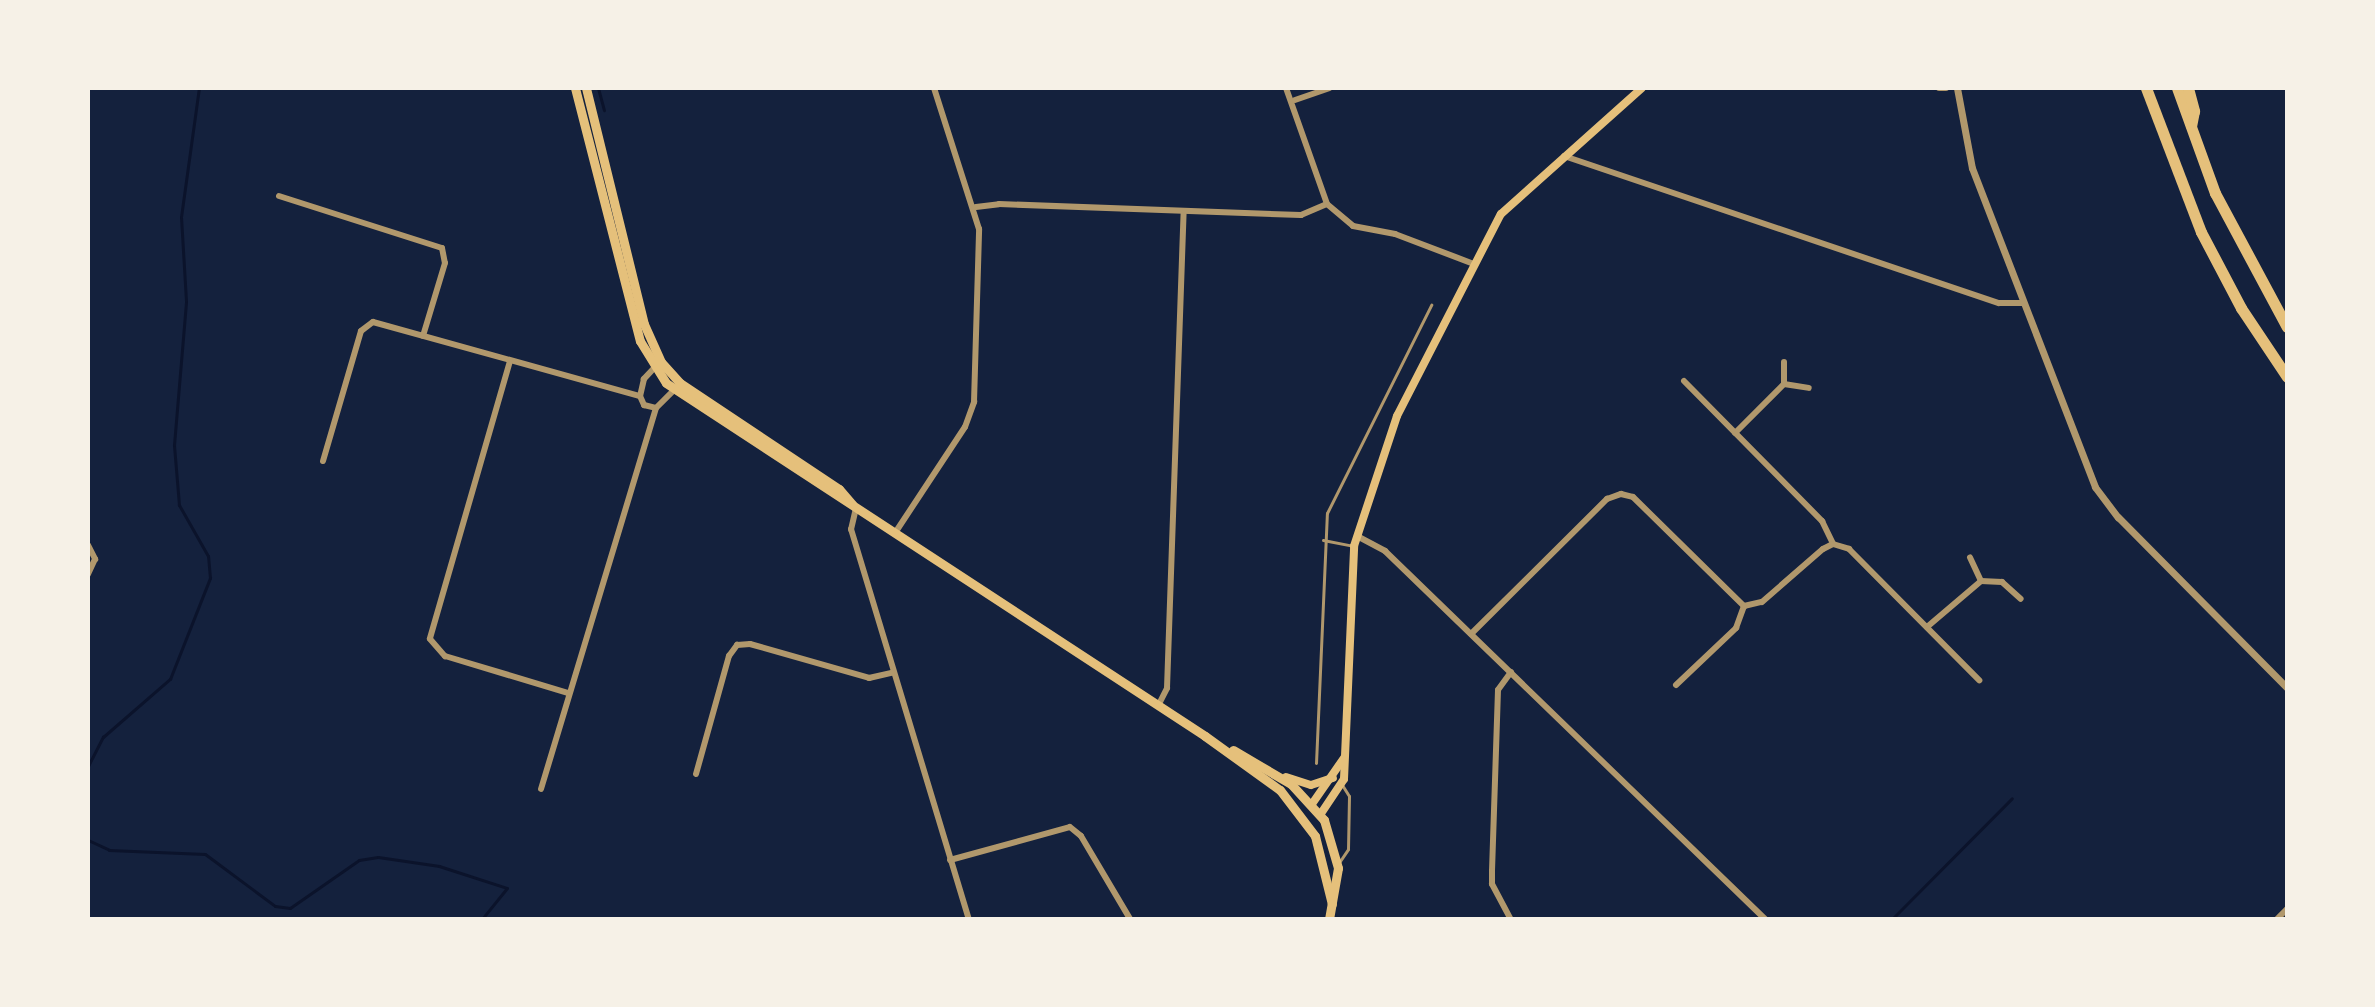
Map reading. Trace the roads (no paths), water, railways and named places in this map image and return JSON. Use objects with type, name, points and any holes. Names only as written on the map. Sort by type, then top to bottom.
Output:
[{"type":"highway","points":[[2146,88],[2201,232],[2241,308],[2287,377]]},
{"type":"highway","points":[[2177,88],[2190,130],[2239,244],[2287,327]]},
{"type":"highway","points":[[2188,88],[2194,111],[2190,130]]},
{"type":"main road","points":[[575,88],[636,327],[657,365],[685,400],[1205,736],[1280,790],[1305,818],[1322,854],[1332,904]]},
{"type":"main road","points":[[586,88],[644,324],[657,365]]},
{"type":"main road","points":[[1305,818],[1320,815],[1342,785],[1355,541],[1391,429],[1501,214],[1642,88]]},
{"type":"main road","points":[[677,387],[839,489],[856,508]]},
{"type":"main road","points":[[1205,736],[1277,774],[1311,785],[1333,778]]},
{"type":"main road","points":[[1305,818],[1344,757]]},
{"type":"main road","points":[[1277,774],[1312,804],[1320,815],[1338,864],[1329,919]]},
{"type":"street","points":[[895,533],[965,427],[974,402],[976,207],[934,88]]},
{"type":"street","points":[[1286,88],[1295,100],[1297,124],[1327,204],[1353,226],[1395,234],[1474,264]]},
{"type":"street","points":[[1295,100],[1329,88]]},
{"type":"street","points":[[1939,88],[1946,88]]},
{"type":"street","points":[[1957,88],[1970,160],[2101,497],[2287,688]]},
{"type":"street","points":[[1564,156],[1999,303],[2024,303]]},
{"type":"street","points":[[279,196],[434,242],[444,251],[445,263],[423,336]]},
{"type":"street","points":[[976,207],[999,204],[1306,214],[1327,204]]},
{"type":"street","points":[[1158,706],[1167,688],[1184,211]]},
{"type":"street","points":[[323,461],[361,331],[368,323],[640,396]]},
{"type":"street","points":[[510,361],[430,632],[431,645],[445,656],[568,693]]},
{"type":"street","points":[[1735,433],[1784,384],[1784,362]]},
{"type":"street","points":[[640,396],[657,365]]},
{"type":"street","points":[[1684,381],[1822,521],[1833,544],[1849,549],[1979,680]]},
{"type":"street","points":[[1784,384],[1809,388]]},
{"type":"street","points":[[541,789],[656,408],[677,387]]},
{"type":"street","points":[[640,396],[644,405],[656,408]]},
{"type":"street","points":[[666,401],[685,400]]},
{"type":"street","points":[[1471,634],[1607,499],[1621,494],[1633,497],[1744,606]]},
{"type":"street","points":[[856,508],[851,529],[891,673],[969,919]]},
{"type":"street","points":[[1355,541],[1380,546],[1765,919]]},
{"type":"street","points":[[1744,606],[1762,602],[1833,544]]},
{"type":"street","points":[[88,545],[91,558],[88,574]]},
{"type":"street","points":[[1970,557],[1981,581]]},
{"type":"street","points":[[1927,627],[1981,581],[2002,582],[2021,599]]},
{"type":"street","points":[[1676,685],[1736,628],[1744,606]]},
{"type":"street","points":[[696,774],[729,656],[737,645],[750,644],[869,678],[891,673]]},
{"type":"street","points":[[1511,672],[1498,690],[1492,884],[1511,919]]},
{"type":"street","points":[[950,860],[1060,826],[1073,828],[1130,919]]},
{"type":"street","points":[[2277,919],[2287,909]]},
{"type":"lane","points":[[1316,763],[1323,540],[1331,503],[1431,305]]},
{"type":"lane","points":[[1323,540],[1355,541]]},
{"type":"lane","points":[[1338,864],[1348,849],[1349,796],[1342,785]]},
{"type":"waterway","points":[[88,766],[103,737],[170,679],[210,578],[208,556],[179,505],[174,445],[186,301],[181,217],[199,88]]},
{"type":"waterway","points":[[598,88],[604,110]]},
{"type":"waterway","points":[[1892,919],[2012,798]]},
{"type":"waterway","points":[[88,840],[109,850],[205,854],[275,906],[290,908],[359,860],[378,857],[439,866],[507,888],[482,919]]}]
